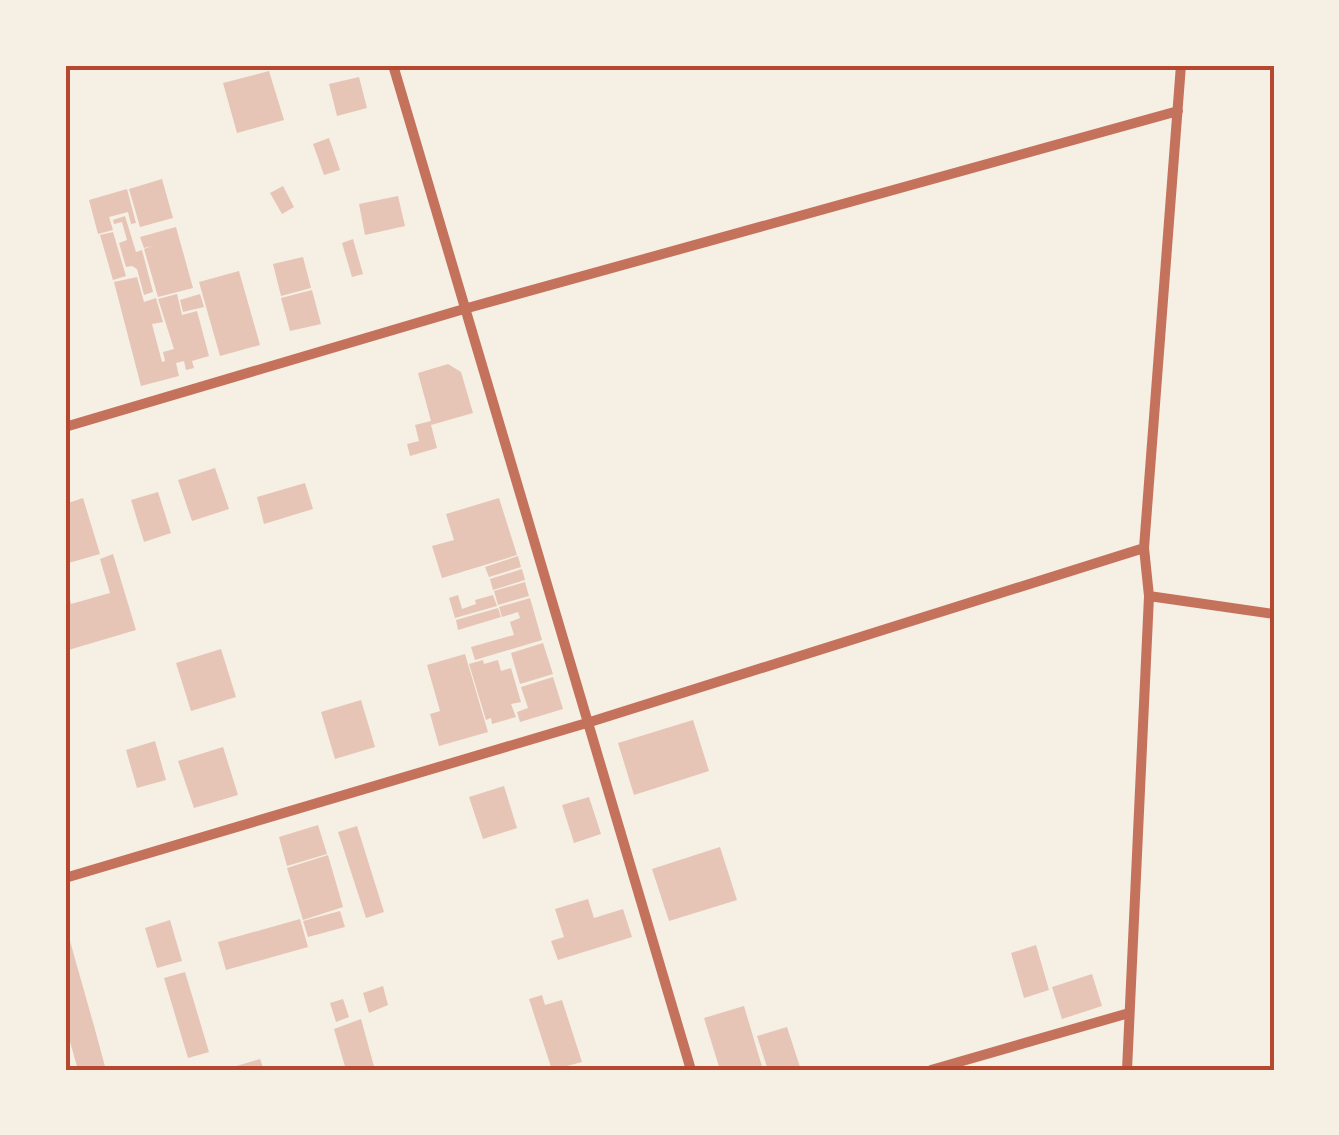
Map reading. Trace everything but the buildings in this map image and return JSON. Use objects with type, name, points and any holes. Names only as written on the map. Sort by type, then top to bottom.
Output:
[{"type":"street","points":[[393,65],[691,1070]]},
{"type":"street","points":[[1127,1070],[1149,596],[1144,548],[1181,65]]},
{"type":"street","points":[[65,427],[464,309],[1178,110]]},
{"type":"street","points":[[65,878],[590,722],[1144,548]]},
{"type":"street","points":[[1149,596],[1274,614]]},
{"type":"street","points":[[931,1070],[1129,1013]]}]
